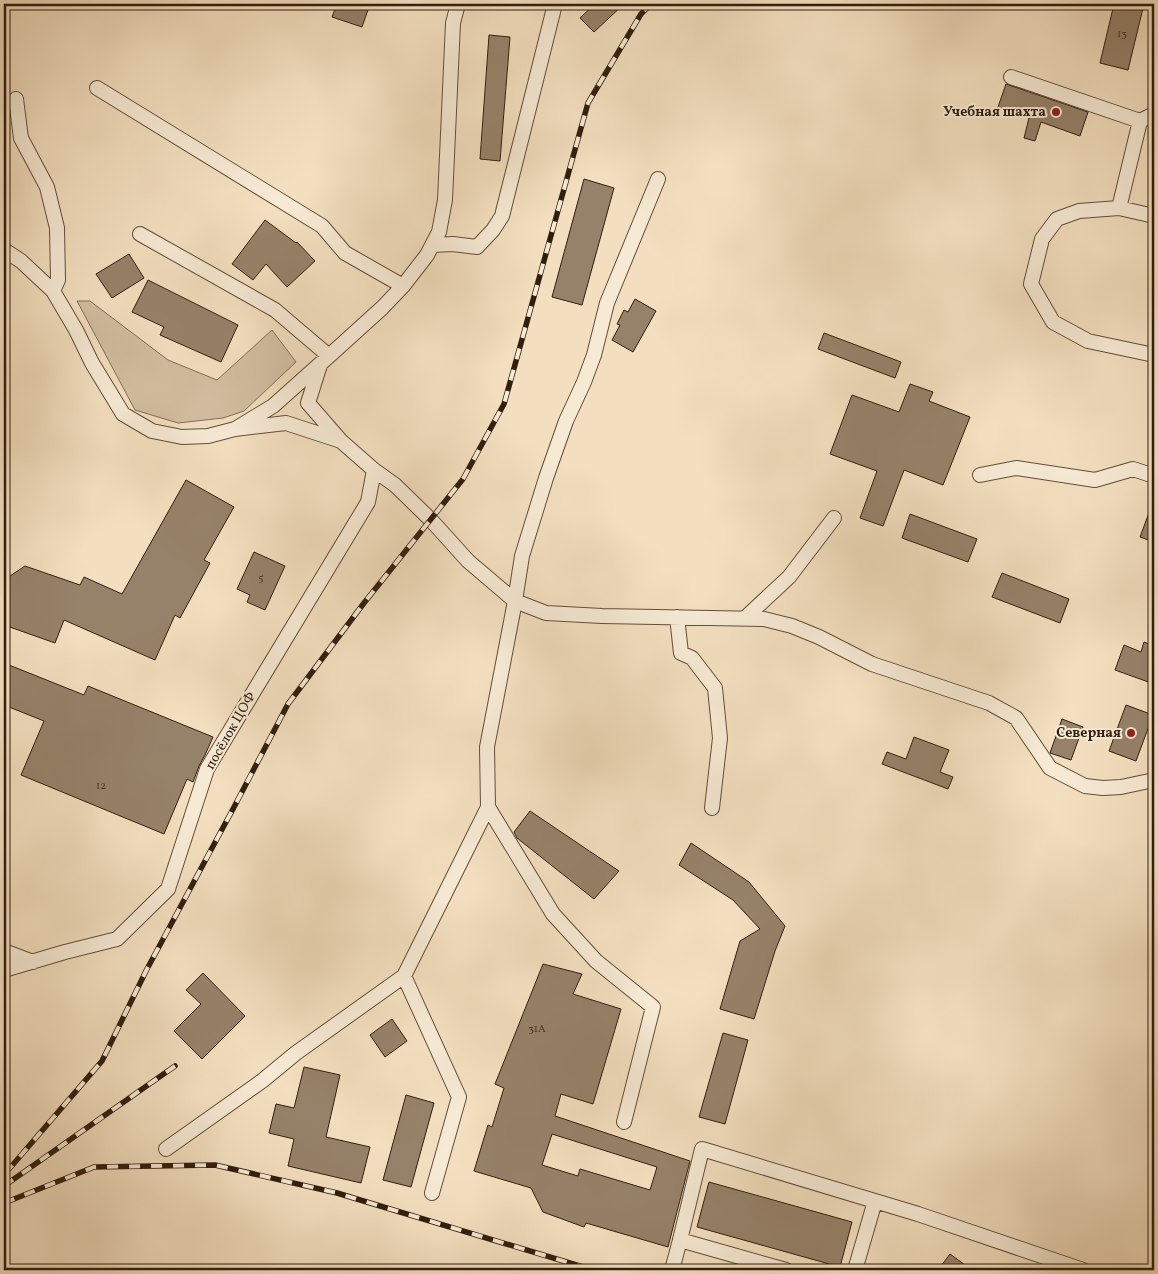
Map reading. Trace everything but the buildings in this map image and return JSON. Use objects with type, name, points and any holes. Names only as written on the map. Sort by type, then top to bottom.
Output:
[{"type":"street","points":[[235,429],[273,406],[325,360],[404,286],[428,255],[439,232],[445,200],[453,23],[458,4]]},
{"type":"street","points":[[433,244],[478,247],[502,216],[555,4]]},
{"type":"street","points":[[1011,77],[1140,120],[1154,114]]},
{"type":"street","points":[[97,88],[322,226],[345,253],[404,286]]},
{"type":"street","points":[[16,100],[21,138],[47,187],[57,228],[58,280],[54,291]]},
{"type":"street","points":[[1119,208],[1140,120]]},
{"type":"street","points":[[166,1149],[404,976],[488,807],[487,747],[522,556],[566,421],[594,355],[608,303],[658,179]]},
{"type":"street","points":[[1154,216],[1119,208],[1079,211],[1057,219],[1042,240],[1032,284],[1052,322],[1088,342],[1154,355]]},
{"type":"street","points":[[140,234],[275,310],[325,360]]},
{"type":"street","points":[[4,250],[21,261],[54,291],[76,330],[92,364],[123,414],[152,431],[182,437],[208,436],[235,429],[286,423],[341,441]]},
{"type":"street","points":[[325,360],[308,403],[341,441],[374,470],[395,485],[431,520],[468,562],[515,601],[546,613],[764,619],[792,626],[819,637],[872,664],[989,703],[1016,718],[1050,768],[1085,786],[1121,787],[1154,780]]},
{"type":"street","points":[[980,475],[1016,468],[1095,480],[1133,470],[1154,476]]},
{"type":"street","name":"посёлок ЦОФ","points":[[4,970],[117,939],[168,889],[207,769],[368,502],[374,470]]},
{"type":"street","points":[[745,618],[789,577],[834,518]]},
{"type":"street","points":[[677,618],[681,653],[692,658],[715,688],[720,738],[712,808]]},
{"type":"street","points":[[488,807],[553,914],[596,961],[653,1007],[624,1122]]},
{"type":"street","points":[[4,951],[33,962]]},
{"type":"street","points":[[404,976],[458,1097],[432,1193]]},
{"type":"street","points":[[672,1270],[702,1149],[918,1214],[1082,1270]]},
{"type":"street","points":[[855,1270],[875,1201]]},
{"type":"street","points":[[680,1240],[786,1270]]},
{"type":"shaded area","points":[[77,301],[90,301],[168,360],[217,380],[272,330],[296,362],[244,411],[223,418],[178,423],[135,410]]},
{"type":"railway","points":[[4,1172],[10,1168],[102,1061],[147,969],[288,704],[364,603],[463,479],[504,404],[588,103],[641,14],[651,4]]},
{"type":"railway","points":[[4,1186],[175,1066]]},
{"type":"railway","points":[[4,1203],[94,1167],[215,1165],[337,1193],[593,1270]]},
{"type":"place","name":"Учебная шахта","points":[[1056,112]]},
{"type":"place","name":"Северная","points":[[1131,733]]}]
